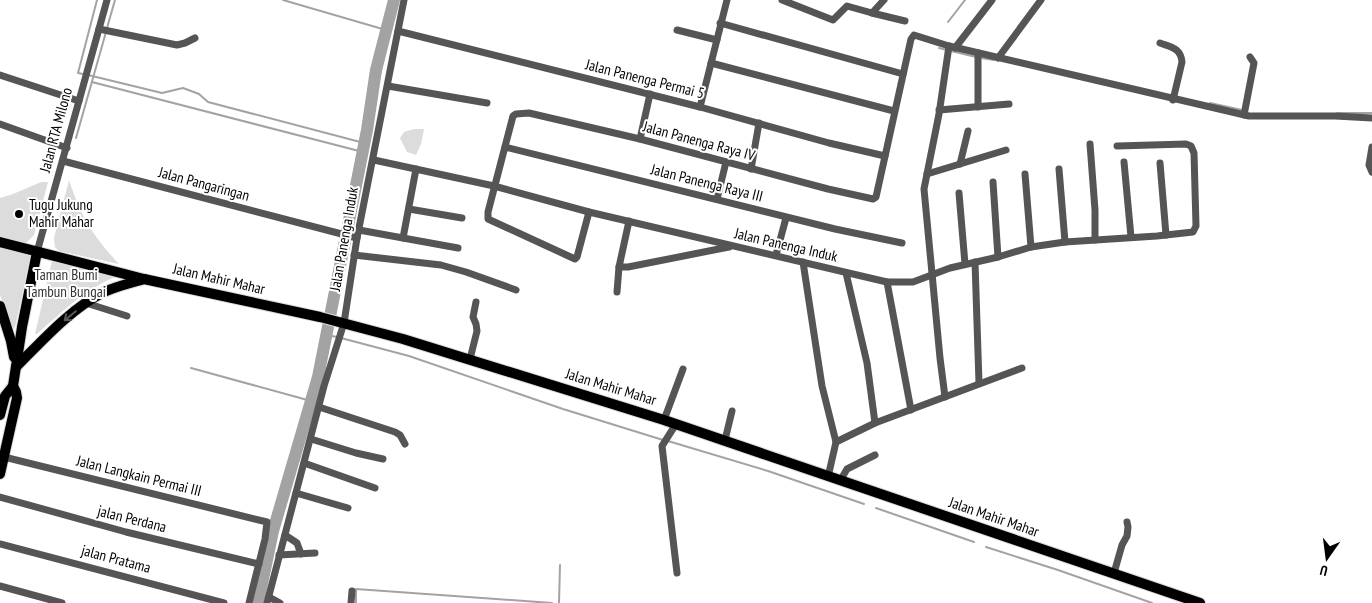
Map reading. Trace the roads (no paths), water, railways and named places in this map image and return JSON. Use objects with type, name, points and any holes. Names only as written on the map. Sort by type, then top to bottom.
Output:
[{"type":"highway","name":"Jalan Mahir Mahar","points":[[0,242],[144,278],[341,322],[470,360],[664,420],[1200,603]]},
{"type":"highway","name":"Jalan RTA Milono","points":[[0,413],[6,393],[13,386],[22,327],[38,252]]},
{"type":"highway","points":[[16,368],[58,326],[86,303],[105,292],[144,278]]},
{"type":"highway","points":[[0,306],[11,341],[16,368]]},
{"type":"highway","name":"Jalan RTA Milono","points":[[0,474],[17,398],[13,386]]},
{"type":"street","name":"Jalan RTA Milono","points":[[38,252],[107,0]]},
{"type":"street","name":"Jalan Panenga Induk","points":[[268,600],[341,322],[354,255],[354,238],[359,230],[374,160],[404,0]]},
{"type":"street","points":[[700,107],[727,0]]},
{"type":"street","points":[[782,0],[831,19],[836,18],[847,6],[905,21]]},
{"type":"street","points":[[872,13],[884,0]]},
{"type":"street","points":[[945,396],[924,192],[952,47],[992,0]]},
{"type":"street","points":[[998,58],[1041,0]]},
{"type":"street","points":[[720,23],[903,74]]},
{"type":"street","points":[[99,29],[177,45],[195,38]]},
{"type":"street","points":[[677,30],[717,40]]},
{"type":"street","name":"Jalan Panenga Permai 5","points":[[398,31],[650,94],[885,156]]},
{"type":"street","points":[[885,156],[911,39],[914,35],[952,47],[1244,115],[1270,117],[1352,116],[1372,118]]},
{"type":"street","points":[[1160,43],[1175,48],[1181,56],[1182,62],[1173,100]]},
{"type":"street","points":[[978,53],[978,107]]},
{"type":"street","points":[[1244,115],[1254,64],[1250,57]]},
{"type":"street","points":[[711,63],[894,111]]},
{"type":"street","points":[[0,75],[79,101]]},
{"type":"street","points":[[388,86],[487,103]]},
{"type":"street","points":[[640,139],[650,94]]},
{"type":"street","points":[[939,110],[1008,104]]},
{"type":"street","name":"Jalan Panenga Raya IV","points":[[505,147],[513,116],[524,112],[640,139],[874,199],[885,156]]},
{"type":"street","points":[[752,169],[759,123]]},
{"type":"street","points":[[0,124],[67,148]]},
{"type":"street","points":[[960,164],[968,132]]},
{"type":"street","points":[[1090,144],[1095,210],[1095,240]]},
{"type":"street","name":"Jalan Panenga Induk","points":[[374,160],[494,186],[588,212],[846,273],[887,282],[913,282],[965,264],[1031,247],[1065,242],[1191,233],[1195,230],[1194,153],[1191,146],[1186,144],[1118,146]]},
{"type":"street","points":[[505,147],[487,215],[488,219],[573,259],[577,257],[588,212]]},
{"type":"street","name":"Jalan Panenga Raya III","points":[[505,147],[717,199],[786,218],[902,244]]},
{"type":"street","points":[[1372,147],[1369,162],[1372,172]]},
{"type":"street","points":[[927,174],[1006,150]]},
{"type":"street","name":"Jalan Pangaringan","points":[[63,161],[354,238]]},
{"type":"street","points":[[717,199],[726,162]]},
{"type":"street","points":[[1124,162],[1131,237]]},
{"type":"street","points":[[1160,163],[1166,235]]},
{"type":"street","points":[[403,238],[416,169]]},
{"type":"street","points":[[1059,169],[1065,242]]},
{"type":"street","points":[[1025,174],[1031,247]]},
{"type":"street","points":[[992,182],[998,257]]},
{"type":"street","points":[[959,193],[965,264]]},
{"type":"street","points":[[409,209],[462,218]]},
{"type":"street","points":[[776,255],[786,218]]},
{"type":"street","points":[[616,292],[619,267],[629,221]]},
{"type":"street","points":[[359,230],[458,248]]},
{"type":"street","points":[[619,267],[628,267],[733,246]]},
{"type":"street","points":[[354,255],[448,266],[516,290]]},
{"type":"street","points":[[803,262],[822,386],[836,442],[828,476]]},
{"type":"street","points":[[975,262],[979,383]]},
{"type":"street","points":[[846,273],[866,363],[875,423]]},
{"type":"street","points":[[887,282],[911,410]]},
{"type":"street","points":[[470,360],[477,331],[473,318],[476,302]]},
{"type":"street","points":[[86,303],[127,316]]},
{"type":"street","points":[[836,442],[875,423],[1022,368]]},
{"type":"street","points":[[664,420],[683,369]]},
{"type":"street","points":[[319,407],[395,432],[400,435],[405,444]]},
{"type":"street","points":[[724,440],[732,410]]},
{"type":"street","points":[[676,424],[662,446],[677,573]]},
{"type":"street","points":[[311,439],[383,459]]},
{"type":"street","points":[[840,480],[847,469],[875,455]]},
{"type":"street","name":"Jalan Langkain Permai III","points":[[4,457],[267,522],[259,564]]},
{"type":"street","points":[[304,463],[375,488]]},
{"type":"street","points":[[296,493],[348,508]]},
{"type":"street","name":"jalan Perdana","points":[[0,497],[126,532],[259,564]]},
{"type":"street","points":[[1114,573],[1122,545],[1127,536],[1127,522]]},
{"type":"street","points":[[285,535],[297,543],[301,554]]},
{"type":"street","name":"jalan Pratama","points":[[0,544],[224,603]]},
{"type":"street","points":[[279,555],[315,553]]},
{"type":"street","points":[[249,603],[259,564]]},
{"type":"street","points":[[0,586],[62,603]]},
{"type":"street","points":[[351,603],[352,591]]},
{"type":"street","points":[[268,600],[280,603]]},
{"type":"waterway","points":[[83,74],[78,73],[97,0]]},
{"type":"waterway","points":[[107,28],[115,0]]},
{"type":"waterway","points":[[283,0],[386,30]]},
{"type":"waterway","points":[[258,603],[273,531],[318,377],[367,130],[376,70],[394,0]]},
{"type":"waterway","points":[[350,234],[372,110],[397,0]]},
{"type":"waterway","points":[[948,22],[965,0]]},
{"type":"waterway","points":[[76,138],[106,32]]},
{"type":"waterway","points":[[939,48],[976,57]]},
{"type":"waterway","points":[[981,58],[994,60]]},
{"type":"waterway","points":[[88,75],[162,93],[183,88],[199,94],[208,102],[364,143]]},
{"type":"waterway","points":[[92,82],[363,152]]},
{"type":"waterway","points":[[1210,103],[1242,110]]},
{"type":"waterway","points":[[1337,113],[1372,113]]},
{"type":"waterway","points":[[336,305],[349,239]]},
{"type":"waterway","points":[[327,335],[337,337]]},
{"type":"waterway","points":[[341,338],[409,356],[563,409],[663,440]]},
{"type":"waterway","points":[[191,368],[311,401]]},
{"type":"waterway","points":[[668,441],[768,471],[864,504]]},
{"type":"waterway","points":[[876,508],[974,542]]},
{"type":"waterway","points":[[986,547],[1152,603]]},
{"type":"waterway","points":[[559,603],[560,565]]},
{"type":"waterway","points":[[356,603],[356,589],[552,603]]},
{"type":"place","name":"Tugu Jukung Mahir Mahar","points":[[19,214]]},
{"type":"park label","name":"Taman Bumi Tambun Bungai","points":[[66,284]]}]
